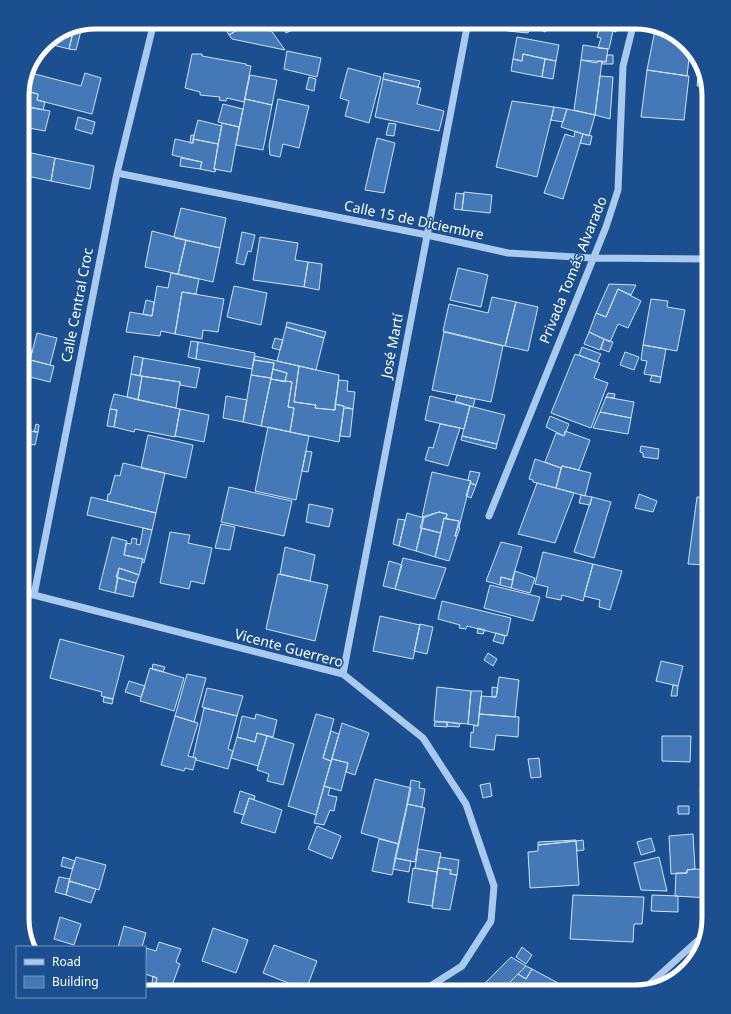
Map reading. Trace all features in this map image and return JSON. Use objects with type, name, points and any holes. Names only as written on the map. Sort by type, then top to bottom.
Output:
[{"type":"street","name":"Calle Central Croc","points":[[34,595],[117,172],[152,29]]},
{"type":"street","name":"José Martí","points":[[343,674],[373,510],[428,235],[467,29]]},
{"type":"street","name":"Privada Tomás Alvarado","points":[[489,516],[592,258],[606,227],[618,190],[623,66],[632,29]]},
{"type":"street","name":"Calle 15 de Diciembre","points":[[117,172],[428,235],[508,253],[592,258],[702,259]]},
{"type":"street","name":"Vicente Guerrero","points":[[29,594],[343,674],[423,738],[466,804],[494,886],[491,921],[462,966],[432,985]]},
{"type":"street","points":[[650,983],[698,940]]},
{"type":"building","points":[[225,29],[239,29],[229,35]]},
{"type":"building","points":[[239,29],[270,29],[285,50],[232,39],[229,35]]},
{"type":"building","points":[[284,29],[294,29],[286,33]]},
{"type":"building","points":[[508,29],[530,29],[528,33],[508,31]]},
{"type":"building","points":[[538,29],[546,29],[545,32]]},
{"type":"building","points":[[599,29],[613,31],[609,49],[598,48],[601,38],[597,37]]},
{"type":"building","points":[[606,29],[617,29],[616,32]]},
{"type":"building","points":[[81,31],[76,50],[69,49],[72,34]]},
{"type":"building","points":[[655,32],[676,43],[689,57],[687,76],[647,70]]},
{"type":"building","points":[[73,33],[69,49],[53,45],[59,40]]},
{"type":"building","points":[[517,37],[559,45],[556,61],[523,54],[522,61],[513,59]]},
{"type":"building","points":[[583,45],[608,49],[606,62],[581,60]]},
{"type":"building","points":[[287,51],[321,58],[317,77],[284,69]]},
{"type":"building","points":[[192,54],[202,54],[202,56],[251,66],[244,102],[227,98],[226,101],[219,100],[220,97],[200,95],[200,92],[185,88]]},
{"type":"building","points":[[523,54],[545,59],[542,77],[511,71],[513,59],[522,61]]},
{"type":"building","points":[[607,55],[613,55],[613,64],[602,64],[602,61],[606,62]]},
{"type":"building","points":[[545,59],[556,61],[553,79],[542,77]]},
{"type":"building","points":[[581,60],[597,63],[598,61],[602,61],[595,115],[574,110]]},
{"type":"building","points":[[348,68],[381,77],[369,123],[345,116],[349,101],[340,98]]},
{"type":"building","points":[[647,70],[689,76],[684,120],[641,117]]},
{"type":"building","points":[[85,73],[101,78],[92,114],[37,100],[38,94],[29,92],[33,74],[81,86]]},
{"type":"building","points":[[384,73],[420,81],[418,87],[383,79]]},
{"type":"building","points":[[250,75],[277,80],[272,105],[245,99]]},
{"type":"building","points":[[600,76],[613,77],[610,119],[595,115]]},
{"type":"building","points":[[309,77],[316,79],[314,91],[306,89]]},
{"type":"building","points":[[698,77],[699,77],[701,86],[697,86]]},
{"type":"building","points":[[383,79],[421,88],[417,104],[444,111],[439,131],[375,117]]},
{"type":"building","points":[[29,92],[38,94],[37,100],[45,102],[43,110],[29,107]]},
{"type":"building","points":[[245,99],[272,105],[263,150],[236,145]]},
{"type":"building","points":[[278,99],[309,106],[299,148],[283,144],[280,157],[270,155],[269,145]]},
{"type":"building","points":[[512,101],[554,107],[537,177],[496,167]]},
{"type":"building","points":[[223,104],[243,109],[239,127],[218,122]]},
{"type":"building","points":[[29,107],[50,111],[45,131],[29,128]]},
{"type":"building","points":[[554,107],[567,109],[563,122],[551,120]]},
{"type":"building","points":[[567,109],[595,115],[589,136],[561,127]]},
{"type":"building","points":[[78,117],[95,122],[92,134],[75,129]]},
{"type":"building","points":[[198,120],[222,126],[218,144],[193,139]]},
{"type":"building","points":[[222,123],[239,127],[231,172],[214,169]]},
{"type":"building","points":[[389,123],[396,124],[394,136],[386,135]]},
{"type":"building","points":[[575,131],[583,134],[563,199],[544,193],[565,134],[574,137]]},
{"type":"building","points":[[583,134],[592,136],[590,145],[580,143]]},
{"type":"building","points":[[191,135],[194,135],[193,143],[190,143]]},
{"type":"building","points":[[377,138],[395,143],[384,193],[365,190]]},
{"type":"building","points":[[175,139],[193,143],[193,139],[218,144],[214,169],[216,169],[215,172],[200,169],[202,162],[172,155]]},
{"type":"building","points":[[29,152],[55,158],[51,181],[29,176]]},
{"type":"building","points":[[55,158],[94,166],[90,189],[51,181]]},
{"type":"building","points":[[181,158],[202,162],[200,169],[180,166]]},
{"type":"building","points":[[464,192],[492,195],[490,213],[462,210]]},
{"type":"building","points":[[456,193],[464,194],[462,210],[454,209]]},
{"type":"building","points":[[181,208],[226,218],[220,248],[175,238],[174,236]]},
{"type":"building","points":[[152,231],[186,240],[178,274],[145,267]]},
{"type":"building","points":[[242,232],[255,235],[251,252],[248,251],[244,265],[236,263]]},
{"type":"building","points":[[260,237],[298,243],[295,260],[308,262],[304,287],[253,280]]},
{"type":"building","points":[[186,240],[220,248],[213,282],[178,274]]},
{"type":"building","points":[[308,262],[322,264],[319,290],[304,287]]},
{"type":"building","points":[[458,268],[488,275],[481,307],[450,300]]},
{"type":"building","points":[[171,273],[199,279],[196,294],[182,292],[175,334],[161,331],[160,336],[126,332],[130,312],[152,316],[157,286],[168,288]]},
{"type":"building","points":[[609,284],[636,285],[631,295],[618,289],[606,317],[596,313]]},
{"type":"building","points":[[234,286],[267,293],[261,325],[227,317]]},
{"type":"building","points":[[618,289],[641,301],[628,328],[618,324],[610,342],[589,332],[596,313],[606,317]]},
{"type":"building","points":[[182,292],[224,299],[218,332],[203,330],[202,339],[175,334]]},
{"type":"building","points":[[492,297],[516,302],[505,346],[443,331],[449,304],[488,313]]},
{"type":"building","points":[[651,299],[668,301],[667,307],[685,310],[677,351],[643,345]]},
{"type":"building","points":[[146,300],[154,302],[152,316],[143,314]]},
{"type":"building","points":[[516,302],[538,307],[528,351],[505,346]]},
{"type":"building","points":[[287,322],[326,332],[324,338],[286,327]]},
{"type":"building","points":[[286,327],[324,338],[316,370],[277,361]]},
{"type":"building","points":[[444,332],[503,346],[491,402],[432,390]]},
{"type":"building","points":[[589,332],[604,339],[600,350],[584,344]]},
{"type":"building","points":[[37,333],[57,338],[50,365],[30,360]]},
{"type":"building","points":[[275,338],[283,340],[280,350],[272,348]]},
{"type":"building","points":[[604,339],[613,342],[609,352],[601,349]]},
{"type":"building","points":[[191,341],[198,342],[196,359],[188,357]]},
{"type":"building","points":[[198,342],[255,353],[252,369],[196,359]]},
{"type":"building","points":[[643,345],[666,349],[661,377],[644,374],[647,361],[641,360]]},
{"type":"building","points":[[582,347],[601,354],[597,362],[579,355]]},
{"type":"building","points":[[29,350],[32,351],[29,360]]},
{"type":"building","points":[[625,352],[639,357],[634,370],[620,365]]},
{"type":"building","points":[[575,354],[600,363],[594,378],[608,383],[591,428],[551,413]]},
{"type":"building","points":[[134,356],[143,358],[140,376],[131,374]]},
{"type":"building","points":[[255,356],[299,366],[294,402],[316,405],[315,408],[335,410],[335,404],[344,406],[339,442],[290,432],[294,408],[288,407],[292,382],[285,381],[287,373],[273,369],[274,363],[254,360]]},
{"type":"building","points":[[143,358],[200,368],[196,388],[180,385],[180,382],[140,376]]},
{"type":"building","points":[[29,360],[54,366],[50,382],[29,377]]},
{"type":"building","points":[[254,360],[274,363],[271,378],[251,375]]},
{"type":"building","points":[[299,366],[339,375],[335,410],[315,408],[316,405],[294,402]]},
{"type":"building","points":[[273,369],[287,373],[285,382],[271,379]]},
{"type":"building","points":[[131,374],[142,376],[138,400],[127,397]]},
{"type":"building","points":[[251,375],[271,378],[261,426],[243,422]]},
{"type":"building","points":[[652,375],[661,377],[660,383],[650,381]]},
{"type":"building","points":[[142,376],[180,382],[176,408],[138,400]]},
{"type":"building","points":[[271,379],[292,382],[288,407],[294,408],[290,432],[261,426]]},
{"type":"building","points":[[339,380],[348,381],[347,391],[355,392],[353,409],[335,404]]},
{"type":"building","points":[[608,393],[615,394],[614,398],[606,397]]},
{"type":"building","points":[[114,394],[180,409],[175,437],[135,429],[134,432],[114,427],[117,410],[110,409]]},
{"type":"building","points":[[457,395],[475,399],[473,407],[455,401]]},
{"type":"building","points":[[226,396],[247,400],[243,422],[223,418]]},
{"type":"building","points":[[430,396],[470,406],[464,429],[425,420]]},
{"type":"building","points":[[606,397],[634,402],[631,418],[600,412]]},
{"type":"building","points":[[470,406],[505,415],[497,444],[462,436]]},
{"type":"building","points":[[344,408],[353,409],[350,437],[340,436]]},
{"type":"building","points":[[110,409],[117,410],[114,427],[107,426]]},
{"type":"building","points":[[180,409],[209,415],[204,442],[175,436]]},
{"type":"building","points":[[600,412],[631,418],[628,434],[593,428]]},
{"type":"building","points":[[550,416],[569,424],[564,436],[546,427]]},
{"type":"building","points":[[36,424],[39,425],[38,432],[34,432]]},
{"type":"building","points":[[440,424],[460,428],[448,466],[425,460],[429,447],[433,448]]},
{"type":"building","points":[[268,427],[309,436],[296,500],[255,491]]},
{"type":"building","points":[[31,431],[38,432],[35,445],[29,444]]},
{"type":"building","points":[[565,431],[590,440],[579,470],[562,466],[561,468],[545,462],[556,433],[564,436]]},
{"type":"building","points":[[148,435],[193,445],[186,478],[141,468]]},
{"type":"building","points":[[462,436],[497,444],[496,449],[461,440]]},
{"type":"building","points":[[641,446],[659,449],[658,459],[643,457],[643,453],[640,452]]},
{"type":"building","points":[[306,451],[312,452],[308,472],[302,471]]},
{"type":"building","points":[[535,459],[561,468],[556,488],[533,482],[533,480],[529,479]]},
{"type":"building","points":[[123,463],[165,473],[156,513],[107,501],[115,475],[120,476]]},
{"type":"building","points":[[562,466],[591,473],[585,496],[556,488]]},
{"type":"building","points":[[470,471],[480,473],[476,485],[470,483],[471,481],[468,480]]},
{"type":"building","points":[[432,472],[471,481],[459,527],[459,521],[446,519],[447,514],[439,512],[422,517]]},
{"type":"building","points":[[470,483],[476,485],[471,498],[466,496]]},
{"type":"building","points":[[537,483],[574,493],[555,543],[518,534]]},
{"type":"building","points":[[229,487],[292,501],[284,536],[221,522]]},
{"type":"building","points":[[639,494],[657,501],[653,512],[635,508]]},
{"type":"building","points":[[581,495],[592,497],[590,505],[579,503]]},
{"type":"building","points":[[91,497],[156,513],[152,530],[87,515]]},
{"type":"building","points":[[592,497],[611,502],[594,558],[574,552]]},
{"type":"building","points":[[697,497],[702,497],[702,565],[688,564]]},
{"type":"building","points":[[309,504],[333,509],[329,527],[306,522]]},
{"type":"building","points":[[439,512],[447,514],[446,519],[444,518],[441,533],[420,528],[423,518]]},
{"type":"building","points":[[407,513],[424,518],[416,551],[399,546]]},
{"type":"building","points":[[444,518],[459,521],[455,536],[457,536],[449,561],[435,557]]},
{"type":"building","points":[[398,519],[405,520],[399,546],[393,544]]},
{"type":"building","points":[[221,524],[235,527],[230,550],[215,548]]},
{"type":"building","points":[[458,527],[460,528],[457,536],[455,536]]},
{"type":"building","points":[[143,528],[152,530],[144,563],[142,562],[143,559],[124,555],[126,543],[131,544],[132,538],[137,539],[136,544],[140,545]]},
{"type":"building","points":[[422,528],[441,533],[435,557],[416,551]]},
{"type":"building","points":[[170,532],[190,535],[188,543],[212,548],[204,584],[191,581],[189,589],[160,583]]},
{"type":"building","points":[[112,537],[127,541],[124,555],[143,559],[139,575],[119,568],[115,593],[99,589]]},
{"type":"building","points":[[501,542],[522,547],[512,580],[501,577],[500,585],[486,581]]},
{"type":"building","points":[[285,547],[315,555],[310,581],[280,574]]},
{"type":"building","points":[[543,552],[593,564],[583,601],[562,595],[561,600],[546,597],[548,587],[535,584]]},
{"type":"building","points":[[403,558],[446,568],[435,599],[395,589]]},
{"type":"building","points":[[389,561],[402,565],[395,589],[383,586]]},
{"type":"building","points":[[593,564],[622,571],[610,610],[599,607],[600,600],[584,596]]},
{"type":"building","points":[[119,568],[139,575],[136,583],[116,577]]},
{"type":"building","points":[[515,571],[535,578],[530,593],[511,588]]},
{"type":"building","points":[[278,574],[328,585],[315,641],[266,629]]},
{"type":"building","points":[[501,577],[513,580],[511,588],[500,585]]},
{"type":"building","points":[[118,578],[136,583],[133,597],[115,593]]},
{"type":"building","points":[[490,585],[540,597],[533,621],[484,608]]},
{"type":"building","points":[[442,601],[511,618],[507,636],[467,626],[466,629],[459,628],[460,625],[438,619]]},
{"type":"building","points":[[380,616],[420,625],[413,659],[373,651]]},
{"type":"building","points":[[420,624],[433,627],[427,654],[414,651]]},
{"type":"building","points":[[478,628],[485,630],[483,634],[477,633]]},
{"type":"building","points":[[496,633],[505,636],[503,644],[493,641]]},
{"type":"building","points":[[60,639],[124,656],[113,699],[101,696],[102,692],[50,678]]},
{"type":"building","points":[[488,653],[497,659],[493,666],[484,660]]},
{"type":"building","points":[[661,661],[683,666],[678,686],[656,681]]},
{"type":"building","points":[[153,664],[165,667],[163,672],[152,669]]},
{"type":"building","points":[[150,668],[184,678],[174,711],[140,701]]},
{"type":"building","points":[[187,674],[206,678],[194,722],[175,716]]},
{"type":"building","points":[[499,677],[519,680],[515,717],[479,714],[481,696],[496,697]]},
{"type":"building","points":[[129,681],[145,686],[141,697],[125,692]]},
{"type":"building","points":[[673,685],[678,686],[677,696],[671,696]]},
{"type":"building","points":[[437,687],[471,691],[468,724],[434,721]]},
{"type":"building","points":[[492,687],[498,688],[496,697],[492,697]]},
{"type":"building","points":[[207,688],[243,696],[237,716],[202,707]]},
{"type":"building","points":[[471,691],[482,691],[478,726],[468,724]]},
{"type":"building","points":[[104,697],[113,699],[112,704],[103,702]]},
{"type":"building","points":[[204,708],[237,716],[228,749],[233,751],[228,769],[196,760],[196,758],[193,757]]},
{"type":"building","points":[[256,714],[277,720],[273,737],[257,733],[255,742],[237,737],[242,716],[255,719]]},
{"type":"building","points":[[316,714],[334,719],[323,758],[331,761],[316,815],[288,806]]},
{"type":"building","points":[[479,714],[519,717],[518,737],[496,735],[494,750],[470,747],[471,732],[473,733],[474,725],[478,726]]},
{"type":"building","points":[[175,716],[198,723],[188,756],[196,758],[193,770],[185,768],[184,771],[161,765]]},
{"type":"building","points":[[435,722],[447,722],[447,727],[434,726]]},
{"type":"building","points":[[447,722],[460,724],[459,727],[447,726]]},
{"type":"building","points":[[342,723],[369,733],[355,775],[346,772],[348,763],[332,759]]},
{"type":"building","points":[[331,731],[339,734],[331,761],[323,758]]},
{"type":"building","points":[[257,733],[267,736],[258,766],[231,758],[237,737],[255,742]]},
{"type":"building","points":[[267,736],[294,744],[283,785],[267,781],[269,774],[257,770]]},
{"type":"building","points":[[662,736],[691,736],[690,762],[662,761]]},
{"type":"building","points":[[539,758],[541,777],[531,778],[528,759]]},
{"type":"building","points":[[332,759],[348,763],[341,791],[324,786]]},
{"type":"building","points":[[375,779],[411,788],[399,844],[361,833]]},
{"type":"building","points":[[411,780],[420,782],[419,788],[425,789],[422,807],[407,804]]},
{"type":"building","points":[[490,783],[492,796],[483,798],[480,785]]},
{"type":"building","points":[[324,786],[330,788],[328,795],[337,797],[334,811],[330,810],[324,825],[314,823]]},
{"type":"building","points":[[700,789],[702,789],[702,801],[701,801]]},
{"type":"building","points":[[240,791],[255,796],[254,800],[249,798],[244,815],[234,812]]},
{"type":"building","points":[[249,798],[282,810],[275,833],[241,823]]},
{"type":"building","points":[[407,804],[425,808],[415,862],[395,858]]},
{"type":"building","points":[[678,806],[689,806],[689,814],[678,814]]},
{"type":"building","points":[[317,826],[341,836],[332,859],[308,849]]},
{"type":"building","points":[[693,834],[695,869],[687,870],[687,873],[671,874],[669,836]]},
{"type":"building","points":[[651,838],[655,851],[641,855],[637,842]]},
{"type":"building","points":[[379,839],[399,844],[392,875],[372,871]]},
{"type":"building","points":[[583,840],[584,850],[577,851],[576,841]]},
{"type":"building","points":[[576,841],[538,845],[538,842]]},
{"type":"building","points":[[576,841],[579,885],[530,888],[528,852],[538,851],[538,845]]},
{"type":"building","points":[[418,849],[441,853],[437,872],[415,868]]},
{"type":"building","points":[[63,857],[75,861],[72,869],[61,866]]},
{"type":"building","points":[[76,857],[106,865],[99,890],[69,881]]},
{"type":"building","points":[[440,857],[459,860],[457,875],[450,874],[451,870],[438,868]]},
{"type":"building","points":[[659,857],[667,891],[641,890],[634,863]]},
{"type":"building","points":[[395,858],[411,861],[409,872],[393,869]]},
{"type":"building","points":[[413,868],[437,872],[432,906],[408,902]]},
{"type":"building","points":[[438,868],[451,870],[450,874],[457,875],[450,910],[432,908]]},
{"type":"building","points":[[687,870],[702,870],[702,898],[675,896],[676,873],[687,873]]},
{"type":"building","points":[[59,877],[70,879],[66,895],[55,892]]},
{"type":"building","points":[[69,881],[96,889],[91,903],[66,895]]},
{"type":"building","points":[[573,895],[644,897],[642,924],[634,924],[633,942],[570,939]]},
{"type":"building","points":[[652,895],[678,896],[678,912],[651,911]]},
{"type":"building","points":[[60,917],[81,924],[74,945],[54,939]]},
{"type":"building","points":[[124,926],[146,933],[142,946],[118,946]]},
{"type":"building","points":[[213,928],[248,940],[236,973],[202,961]]},
{"type":"building","points":[[159,942],[181,949],[176,962],[180,964],[172,985],[162,985],[156,983],[157,978],[146,974],[146,948],[156,951]]},
{"type":"building","points":[[274,945],[317,961],[308,985],[293,985],[263,973]]},
{"type":"building","points":[[522,947],[532,955],[526,964],[516,957]]},
{"type":"building","points":[[511,957],[526,966],[507,985],[483,985]]},
{"type":"building","points":[[526,966],[532,969],[526,979],[518,974]]},
{"type":"building","points":[[532,969],[558,983],[556,985],[507,985],[518,974],[526,979]]},
{"type":"building","points":[[153,976],[157,978],[156,983],[162,985],[152,985]]}]
